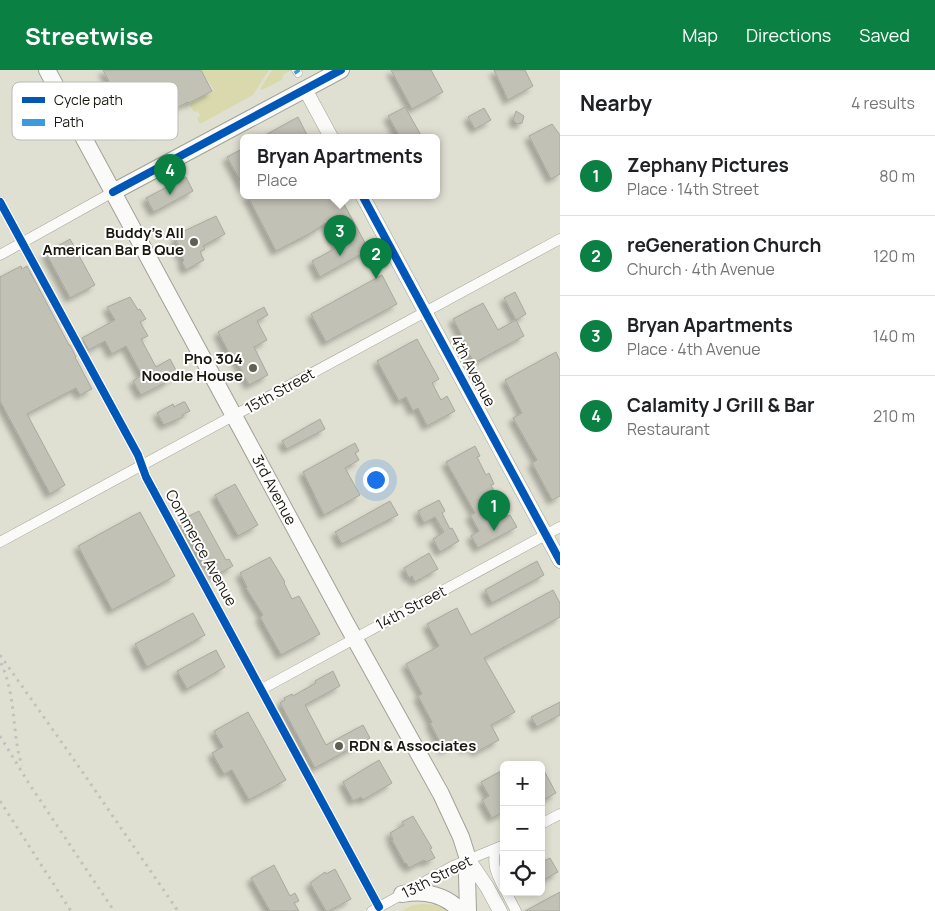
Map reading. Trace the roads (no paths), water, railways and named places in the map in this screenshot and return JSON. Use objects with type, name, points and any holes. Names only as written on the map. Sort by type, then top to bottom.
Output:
[{"type":"main road","name":"3rd Avenue","points":[[47,70],[53,82]]},
{"type":"main road","points":[[113,192],[341,70]]},
{"type":"main road","name":"3rd Avenue","points":[[85,140],[441,794],[461,837],[468,859]]},
{"type":"main road","points":[[468,859],[468,911]]},
{"type":"main road","points":[[402,894],[433,893],[450,902],[461,911]]},
{"type":"street","points":[[305,89],[329,134]]},
{"type":"street","points":[[0,255],[113,192]]},
{"type":"street","name":"4th Avenue","points":[[364,199],[560,560]]},
{"type":"street","name":"Commerce Avenue","points":[[0,202],[134,446],[146,477],[262,689],[375,909]]},
{"type":"street","name":"15th Street","points":[[0,542],[142,467],[560,239]]},
{"type":"street","name":"14th Street","points":[[262,689],[560,527]]},
{"type":"street","points":[[545,822],[560,814]]},
{"type":"street","points":[[500,847],[493,859],[495,871],[500,881]]},
{"type":"street","name":"13th Street","points":[[375,909],[468,859],[500,847]]},
{"type":"street","name":"3rd Avenue","points":[[468,859],[487,886],[500,911]]},
{"type":"street","points":[[508,896],[516,911]]},
{"type":"railway","points":[[0,655],[178,911]]},
{"type":"railway","points":[[1,663],[12,702],[16,740],[22,766]]},
{"type":"railway","points":[[0,736],[28,782],[114,911]]},
{"type":"railway","points":[[0,801],[71,911]]},
{"type":"place","name":"Calamity J Grill & Bar","points":[[170,195]]},
{"type":"place","name":"Buddy's All American Bar B Que","points":[[194,242]]},
{"type":"place","name":"Bryan Apartments","points":[[340,256]]},
{"type":"place","name":"reGeneration Church","points":[[376,279]]},
{"type":"place","name":"Pho 304 Noodle House","points":[[253,368]]},
{"type":"place","name":"Zephany Pictures","points":[[494,531]]},
{"type":"place","name":"RDN & Associates","points":[[339,746]]}]
